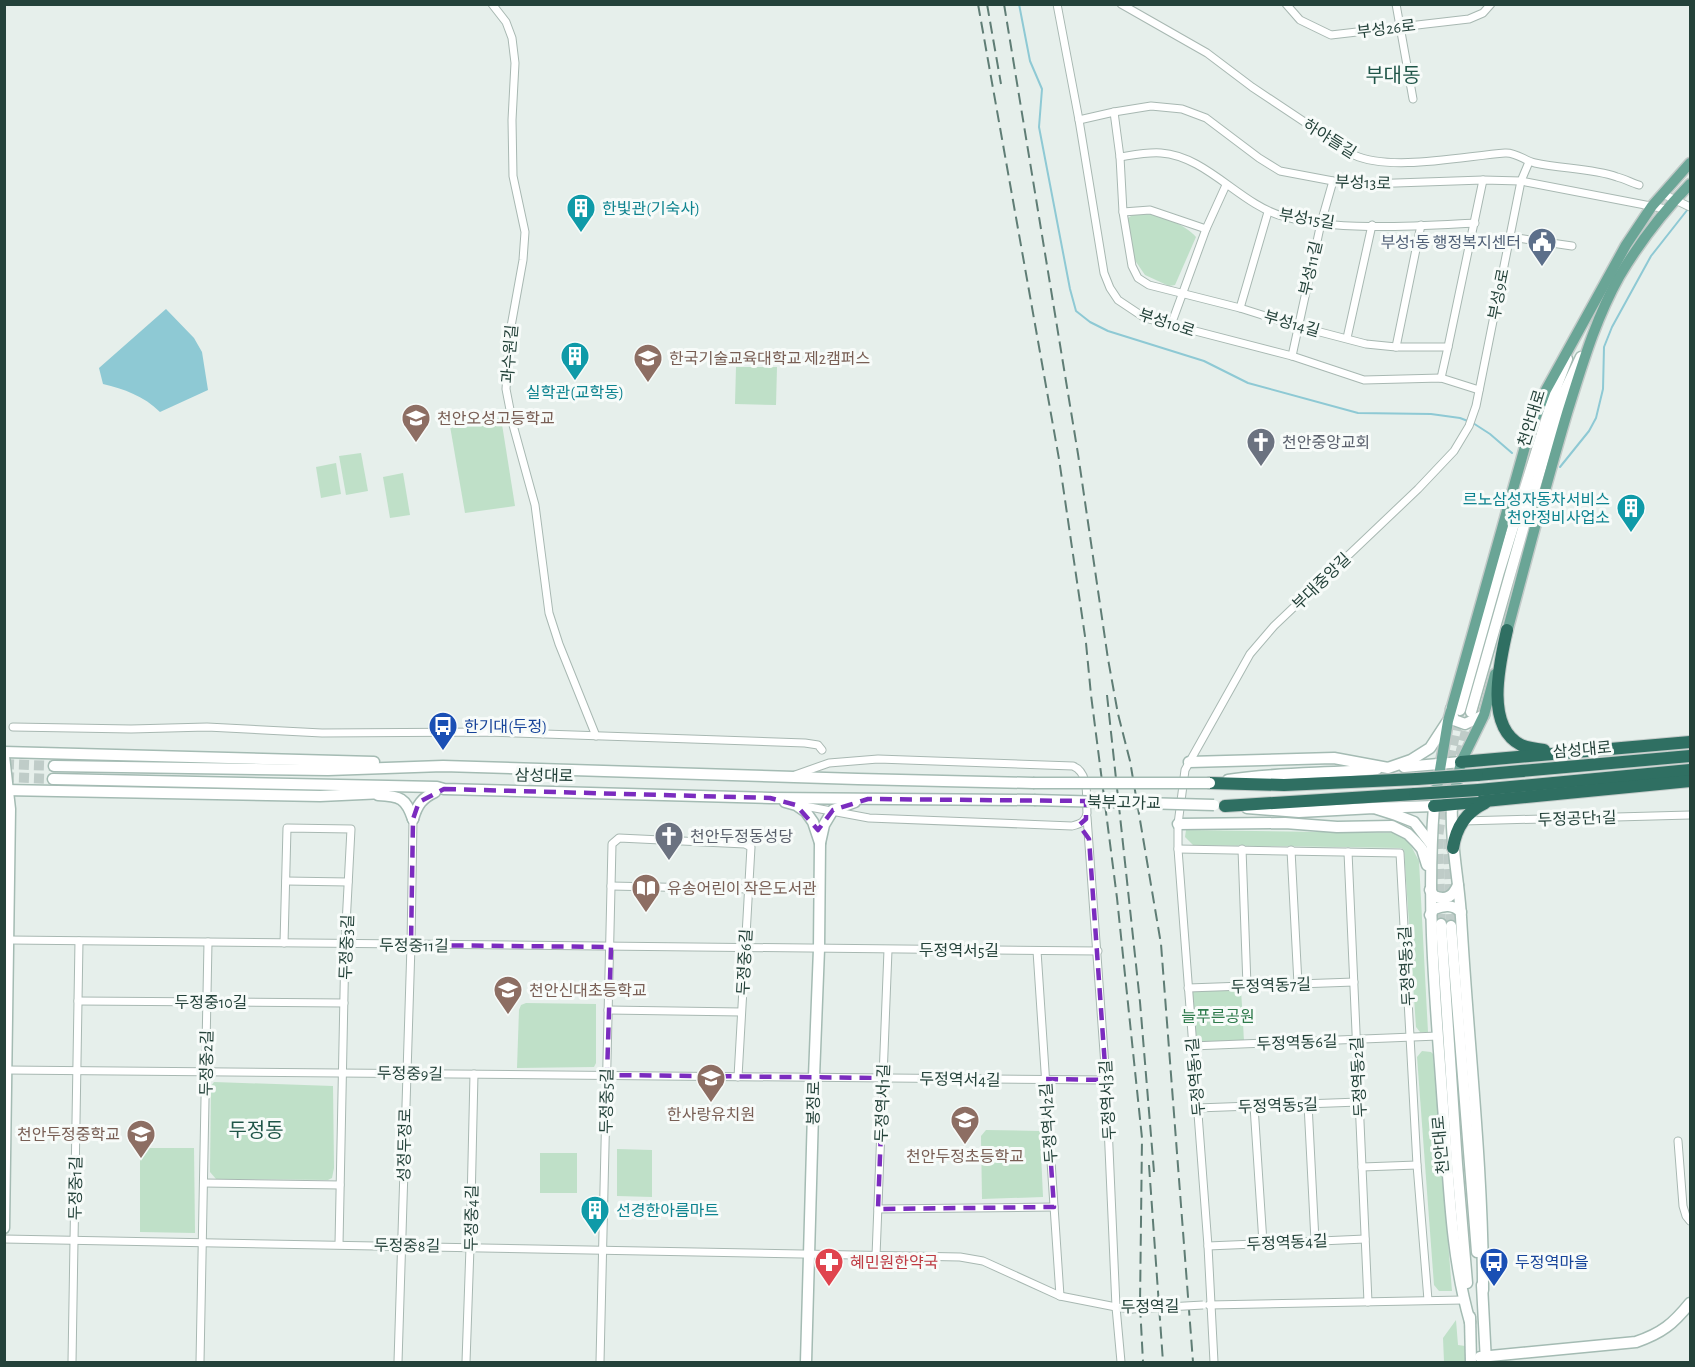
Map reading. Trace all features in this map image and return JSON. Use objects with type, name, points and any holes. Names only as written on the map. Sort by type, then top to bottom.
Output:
[{"type":"highway","points":[[1507,630],[1497,695],[1500,719],[1505,730],[1521,745],[1560,753]]},
{"type":"highway","points":[[1461,762],[1690,742]]},
{"type":"highway","name":"삼성대로","points":[[1210,783],[1284,785],[1417,779],[1690,756]]},
{"type":"highway","name":"삼성대로","points":[[1219,805],[1415,794],[1690,770]]},
{"type":"highway","points":[[1434,806],[1690,781]]},
{"type":"highway","points":[[1453,848],[1455,836],[1463,821],[1476,807],[1492,800]]},
{"type":"main road","points":[[1484,715],[1465,724],[1454,720],[1461,710],[1526,443],[1546,390],[1626,245],[1652,206],[1690,164]]},
{"type":"main road","name":"천안대로","points":[[1461,710],[1561,404],[1619,278],[1666,209],[1684,204],[1690,183]]},
{"type":"main road","points":[[1483,1290],[1483,1216],[1461,912],[1453,848],[1452,804],[1461,762],[1484,715],[1545,486],[1590,340]]},
{"type":"main road","points":[[1388,768],[1411,760],[1431,748],[1448,721],[1461,710]]},
{"type":"main road","points":[[1448,721],[1434,806],[1430,915],[1451,1208],[1463,1300],[1470,1322]]},
{"type":"main road","points":[[4,1228],[9,940],[7,790],[4,754],[410,763],[443,766]]},
{"type":"main road","points":[[1187,766],[1334,758],[1388,768],[1461,762]]},
{"type":"main road","name":"삼성대로","points":[[54,766],[328,770],[443,766],[1033,783]]},
{"type":"main road","name":"북부고가교","points":[[1033,783],[1210,783],[1254,776],[1388,768]]},
{"type":"main road","name":"삼성대로","points":[[53,779],[437,787],[440,790],[770,798],[1034,800]]},
{"type":"main road","points":[[7,790],[320,796],[440,790]]},
{"type":"main road","points":[[413,819],[419,802],[424,797],[440,790]]},
{"type":"main road","points":[[360,794],[398,797],[409,806],[413,819]]},
{"type":"main road","points":[[770,798],[796,805],[806,812],[820,843]]},
{"type":"main road","points":[[820,843],[824,825],[833,810],[868,799]]},
{"type":"main road","name":"북부고가교","points":[[1034,800],[1219,805],[1299,812],[1434,806]]},
{"type":"main road","points":[[1374,808],[1414,822],[1431,844]]},
{"type":"main road","points":[[1178,824],[1285,823],[1337,827],[1392,826],[1408,834],[1416,842],[1426,861],[1430,877]]},
{"type":"main road","name":"봉정로","points":[[806,1362],[819,949],[820,843]]},
{"type":"main road","points":[[1430,890],[1434,896],[1446,898],[1452,896],[1458,885]]},
{"type":"main road","points":[[1430,915],[1434,909],[1444,906],[1455,907],[1461,912]]},
{"type":"main road","name":"천안대로","points":[[1471,1360],[1464,1235],[1456,1152],[1446,925],[1476,1240],[1483,1290],[1486,1359]]},
{"type":"main road","points":[[1471,1360],[1636,1342],[1656,1335],[1677,1319],[1690,1303]]},
{"type":"street","name":"과수원길","points":[[492,4],[506,22],[512,38],[515,63],[512,120],[513,176],[525,232],[523,260],[510,332],[506,389],[513,426],[536,505],[549,613],[559,645],[596,736]]},
{"type":"street","name":"부성10로","points":[[1056,4],[1079,120],[1104,273],[1118,300],[1145,318],[1292,357],[1364,380],[1440,378],[1479,390]]},
{"type":"street","name":"하야들길","points":[[1121,4],[1207,53],[1271,100],[1365,160],[1392,162],[1513,153],[1529,162],[1617,176],[1639,185]]},
{"type":"street","name":"부성26로","points":[[1286,4],[1300,20],[1331,35],[1469,19],[1483,13],[1491,4]]},
{"type":"street","points":[[1396,4],[1413,99]]},
{"type":"street","name":"부성13로","points":[[1079,120],[1151,106],[1182,109],[1206,118],[1280,171],[1333,181],[1367,184],[1521,181],[1666,209]]},
{"type":"street","name":"부성14길","points":[[1114,112],[1120,157],[1123,212],[1132,266],[1138,278],[1149,285],[1182,292],[1366,344],[1396,347],[1448,347]]},
{"type":"street","name":"부성15길","points":[[1120,157],[1163,153],[1199,166],[1268,212],[1284,217],[1321,223],[1372,225],[1475,223]]},
{"type":"street","name":"부성9로","points":[[1476,406],[1521,181],[1529,162]]},
{"type":"street","points":[[1440,378],[1483,180]]},
{"type":"street","name":"부성11길","points":[[1292,357],[1297,326],[1333,181]]},
{"type":"street","points":[[1171,324],[1206,229],[1226,185]]},
{"type":"street","points":[[1663,194],[1684,204]]},
{"type":"street","points":[[1123,212],[1150,210],[1206,229]]},
{"type":"street","points":[[1240,308],[1268,212]]},
{"type":"street","points":[[1347,338],[1372,225]]},
{"type":"street","points":[[1396,347],[1421,225]]},
{"type":"street","points":[[1510,237],[1572,246]]},
{"type":"street","name":"부대중앙길","points":[[1187,766],[1250,654],[1274,626],[1454,452],[1469,426],[1476,406]]},
{"type":"street","points":[[13,727],[131,729],[207,727],[322,733],[486,732],[805,743],[818,745],[822,750]]},
{"type":"street","name":"두정역서3길","points":[[789,776],[829,764],[878,759],[1073,766],[1081,769],[1084,775],[1098,951],[1116,1307],[1121,1362]]},
{"type":"street","name":"두정역동1길","points":[[1187,766],[1178,824],[1178,849],[1209,1246],[1207,1305],[1214,1362]]},
{"type":"street","points":[[796,805],[869,818],[1072,826],[1082,828],[1089,839]]},
{"type":"street","points":[[1072,826],[1086,819],[1087,813]]},
{"type":"street","name":"두정공단1길","points":[[1463,821],[1690,815]]},
{"type":"street","name":"성정두정로","points":[[398,1362],[413,819]]},
{"type":"street","name":"두정중3길","points":[[284,943],[287,828],[351,830],[345,944],[339,1244]]},
{"type":"street","name":"두정중5길","points":[[600,1362],[612,844],[619,838],[745,844],[751,847]]},
{"type":"street","name":"두정중6길","points":[[738,1077],[751,847]]},
{"type":"street","name":"두정역동3길","points":[[1178,849],[1400,854],[1417,1165],[1428,1300]]},
{"type":"street","points":[[1242,849],[1247,986]]},
{"type":"street","points":[[1291,850],[1299,984]]},
{"type":"street","name":"두정역동2길","points":[[1348,852],[1368,1302]]},
{"type":"street","points":[[286,881],[348,882]]},
{"type":"street","points":[[611,886],[748,889]]},
{"type":"street","name":"두정중11길","points":[[9,940],[819,949]]},
{"type":"street","name":"두정중1길","points":[[72,1362],[79,941]]},
{"type":"street","name":"두정중2길","points":[[200,1362],[208,942]]},
{"type":"street","name":"두정역서5길","points":[[819,949],[1098,951]]},
{"type":"street","name":"두정역서1길","points":[[876,1256],[888,950]]},
{"type":"street","name":"두정역서2길","points":[[1037,951],[1060,1296]]},
{"type":"street","name":"두정역동7길","points":[[1188,988],[1354,982]]},
{"type":"street","name":"두정중10길","points":[[78,1001],[344,1003]]},
{"type":"street","points":[[608,1010],[741,1012]]},
{"type":"street","name":"두정역동6길","points":[[1192,1047],[1438,1036]]},
{"type":"street","name":"두정중9길","points":[[6,1070],[814,1077]]},
{"type":"street","name":"두정중4길","points":[[466,1362],[471,1247],[474,1074]]},
{"type":"street","name":"두정역서4길","points":[[814,1077],[1106,1080]]},
{"type":"street","name":"두정역동5길","points":[[1197,1108],[1359,1102]]},
{"type":"street","points":[[1308,1104],[1315,1241]]},
{"type":"street","points":[[1254,1106],[1263,1243]]},
{"type":"street","points":[[1678,1141],[1683,1206],[1690,1221]]},
{"type":"street","points":[[1362,1167],[1417,1165]]},
{"type":"street","points":[[204,1183],[340,1185]]},
{"type":"street","points":[[878,1209],[1054,1208]]},
{"type":"street","name":"두정중8길","points":[[4,1239],[810,1253]]},
{"type":"street","name":"두정역동4길","points":[[1209,1246],[1365,1239]]},
{"type":"street","name":"두정역길","points":[[810,1253],[960,1257],[983,1261],[1060,1296],[1132,1309],[1207,1305],[1463,1300]]},
{"type":"highlighted area","points":[[444,789],[770,798],[796,805],[818,830],[833,810],[868,799],[1086,801],[1086,819],[1079,825],[1089,839],[1106,1080],[1045,1079],[1054,1207],[878,1209],[883,1078],[607,1075],[611,947],[411,945],[413,819],[419,802]]},
{"type":"green space","points":[[1144,212],[1172,221],[1196,237],[1175,285],[1169,286],[1145,275],[1134,259],[1128,218]]},
{"type":"green space","points":[[736,367],[777,367],[776,405],[735,404]]},
{"type":"green space","points":[[501,418],[515,506],[465,513],[450,426]]},
{"type":"green space","points":[[361,453],[368,491],[346,495],[339,456]]},
{"type":"green space","points":[[336,463],[341,494],[321,498],[316,467]]},
{"type":"green space","points":[[403,473],[410,515],[390,518],[383,477]]},
{"type":"green space","points":[[1186,830],[1398,833],[1409,842],[1419,861],[1428,1032],[1420,1032],[1416,1027],[1404,850],[1401,848],[1193,845],[1185,837]]},
{"type":"green space","name":"늘푸른공원","points":[[1241,989],[1244,1041],[1195,1044],[1191,990]]},
{"type":"green space","points":[[526,1003],[596,1004],[596,1063],[594,1067],[517,1068],[519,1010],[521,1005]]},
{"type":"green space","points":[[1422,1051],[1433,1054],[1452,1291],[1439,1291],[1434,1285],[1417,1057]]},
{"type":"green space","points":[[214,1082],[333,1086],[334,1168],[332,1178],[328,1180],[216,1179],[210,1172],[211,1086]]},
{"type":"green space","points":[[986,1130],[1040,1131],[1043,1197],[982,1199],[981,1136]]},
{"type":"green space","points":[[140,1148],[194,1148],[195,1233],[140,1232]]},
{"type":"green space","points":[[617,1149],[652,1150],[652,1197],[617,1196]]},
{"type":"green space","points":[[540,1153],[577,1153],[577,1193],[540,1193]]},
{"type":"green space","points":[[1456,1320],[1458,1345],[1465,1346],[1465,1362],[1444,1362],[1443,1338]]},
{"type":"water","points":[[166,309],[194,338],[202,352],[208,390],[160,412],[133,394],[103,384],[99,368]]},
{"type":"waterway","points":[[1019,4],[1030,61],[1042,89],[1039,127],[1076,311],[1090,322],[1108,331],[1204,361],[1248,383],[1358,413],[1431,414],[1460,418],[1490,434],[1512,453]]},
{"type":"waterway","points":[[1560,467],[1589,431],[1596,418],[1603,389],[1604,347],[1612,327],[1651,256],[1688,209]]},
{"type":"tunnel","points":[[1441,924],[1438,837],[1447,774],[1460,710]]},
{"type":"tunnel","points":[[1456,770],[1470,715]]},
{"type":"tunnel","points":[[4,764],[54,766]]},
{"type":"tunnel","points":[[4,777],[53,779]]},
{"type":"tunnel","points":[[1448,839],[1451,926]]},
{"type":"railway","points":[[978,4],[1059,459],[1086,643],[1117,898],[1142,1138],[1140,1305],[1143,1362]]},
{"type":"railway","points":[[987,4],[1001,84]]},
{"type":"railway","points":[[1004,4],[1078,454],[1108,659],[1118,714],[1130,761],[1161,944],[1193,1362]]},
{"type":"railway","points":[[1107,695],[1140,1002],[1154,1172]]},
{"type":"railway","points":[[1149,1165],[1163,1362]]},
{"type":"place","name":"한빛관(기숙사)","points":[[581,234]]},
{"type":"place","name":"부성1동 행정복지센터","points":[[1542,268]]},
{"type":"place","name":"실학관(교학동)","points":[[575,382]]},
{"type":"place","name":"한국기술교육대학교 제2캠퍼스","points":[[648,384]]},
{"type":"place","name":"천안오성고등학교","points":[[416,444]]},
{"type":"place","name":"천안중앙교회","points":[[1261,468]]},
{"type":"place","name":"르노삼성자동차서비스 천안정비사업소","points":[[1631,534]]},
{"type":"place","name":"한기대(두정)","points":[[443,752]]},
{"type":"place","name":"천안두정동성당","points":[[669,862]]},
{"type":"place","name":"유송어린이 작은도서관","points":[[646,914]]},
{"type":"place","name":"천안신대초등학교","points":[[508,1016]]},
{"type":"place","name":"한사랑유치원","points":[[711,1104]]},
{"type":"place","name":"천안두정초등학교","points":[[965,1146]]},
{"type":"place","name":"천안두정중학교","points":[[141,1160]]},
{"type":"place","name":"선경한아름마트","points":[[595,1236]]},
{"type":"place","name":"혜민원한약국","points":[[829,1288]]},
{"type":"place","name":"두정역마을","points":[[1494,1288]]},
{"type":"district","name":"부대동","points":[[1393,75]]},
{"type":"district","name":"두정동","points":[[256,1130]]}]
